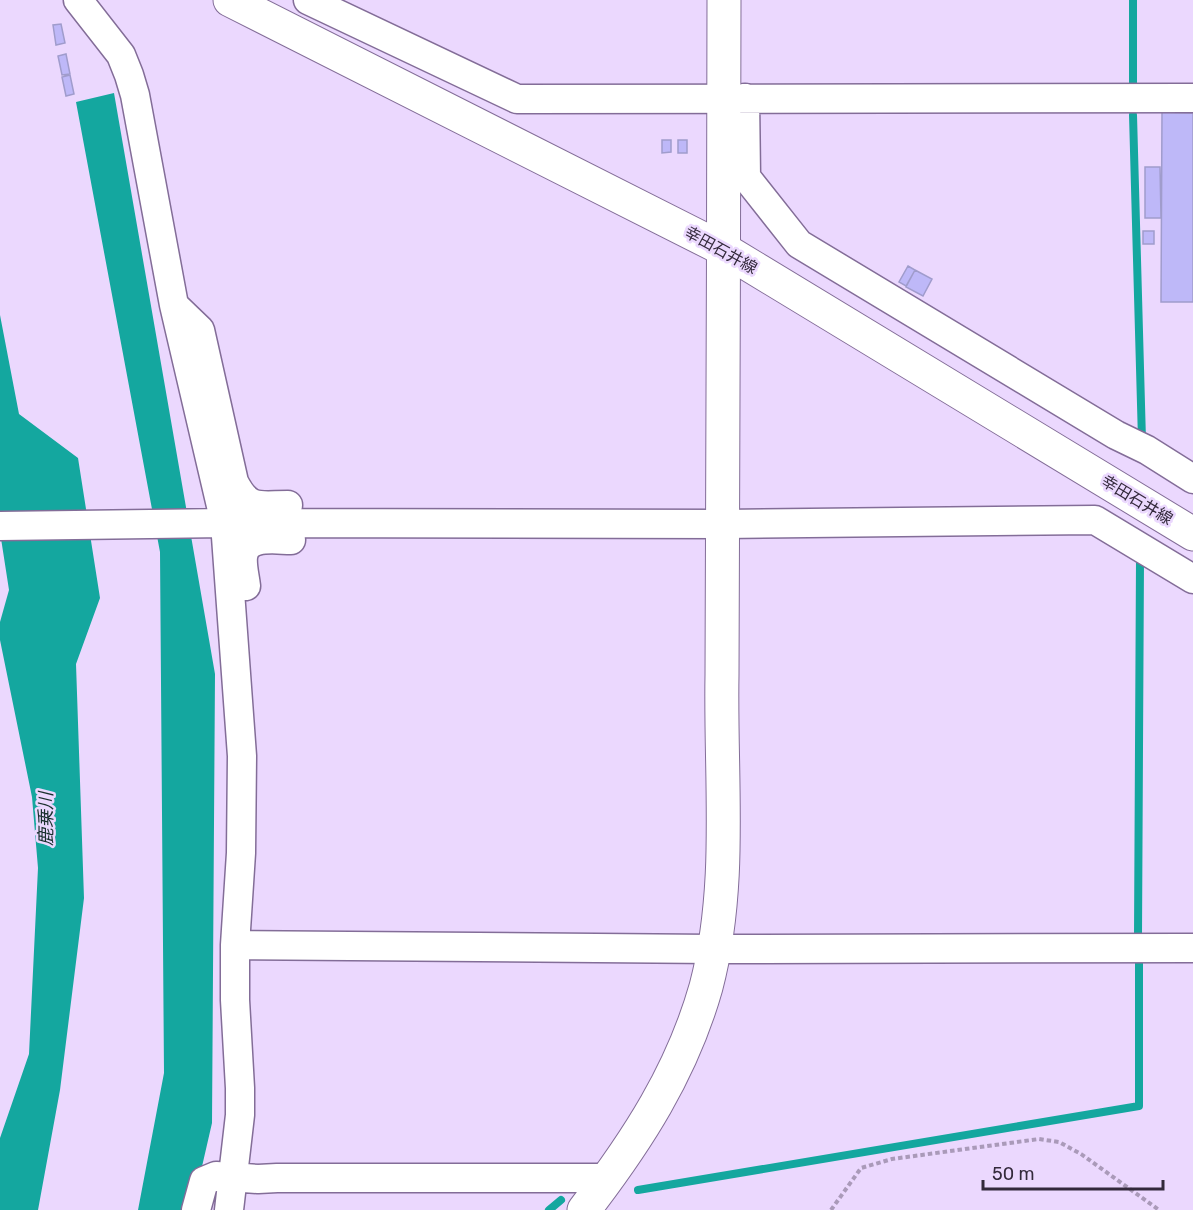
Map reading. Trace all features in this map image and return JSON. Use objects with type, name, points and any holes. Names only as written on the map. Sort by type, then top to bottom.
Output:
[{"type":"street","points":[[78,0],[121,55],[135,95],[174,305],[225,523],[242,756],[241,853],[235,945],[240,1115],[229,1210]]},
{"type":"street","name":"幸田石井線","points":[[230,0],[723,249],[1193,534]]},
{"type":"street","points":[[308,0],[517,99],[1193,98]]},
{"type":"street","points":[[723,0],[746,177],[799,244],[1193,479]]},
{"type":"street","points":[[584,1210],[640,1133],[671,1078],[695,1023],[707,983],[721,901],[723,853],[723,249],[734,98]]},
{"type":"street","points":[[174,305],[200,330],[234,482],[240,494],[249,503],[258,505],[446,504],[458,511],[463,523]]},
{"type":"street","points":[[0,526],[225,523],[724,524],[1095,520],[1193,579]]},
{"type":"street","points":[[242,756],[251,746],[259,722],[243,556],[249,545],[258,540],[442,541],[456,535],[463,523]]},
{"type":"street","points":[[235,945],[1193,948]]},
{"type":"street","points":[[196,1210],[204,1181],[216,1176],[258,1179],[609,1178]]},
{"type":"path","points":[[831,1210],[861,1168],[892,1159],[1039,1139],[1059,1142],[1081,1154],[1159,1210]]},
{"type":"water","points":[[114,93],[215,674],[212,1123],[192,1210],[138,1210],[164,1073],[160,552],[76,102]]},
{"type":"water","name":"鹿乗川","points":[[0,315],[19,414],[78,458],[100,598],[76,664],[84,898],[60,1090],[38,1210],[0,1210],[0,1138],[29,1054],[38,868],[32,797],[0,640],[0,622],[9,590],[0,532]]},
{"type":"building","points":[[61,24],[65,43],[56,45],[53,25]]},
{"type":"building","points":[[66,54],[70,74],[62,75],[58,56]]},
{"type":"building","points":[[70,75],[74,94],[66,96],[62,77]]},
{"type":"building","points":[[1162,112],[1193,113],[1193,302],[1161,302]]},
{"type":"building","points":[[662,140],[671,140],[671,152],[662,153]]},
{"type":"building","points":[[678,140],[687,140],[687,153],[678,153]]},
{"type":"building","points":[[1145,167],[1160,167],[1161,218],[1145,218]]},
{"type":"building","points":[[1143,231],[1154,231],[1154,244],[1143,244]]},
{"type":"building","points":[[908,266],[915,270],[906,286],[899,282]]},
{"type":"building","points":[[915,270],[932,279],[923,296],[906,287]]},
{"type":"waterway","points":[[1133,0],[1133,85]]},
{"type":"waterway","points":[[1133,115],[1142,440]]},
{"type":"waterway","points":[[1138,937],[1140,560]]},
{"type":"waterway","points":[[638,1190],[1139,1106],[1139,963]]},
{"type":"waterway","points":[[549,1210],[561,1200]]}]
